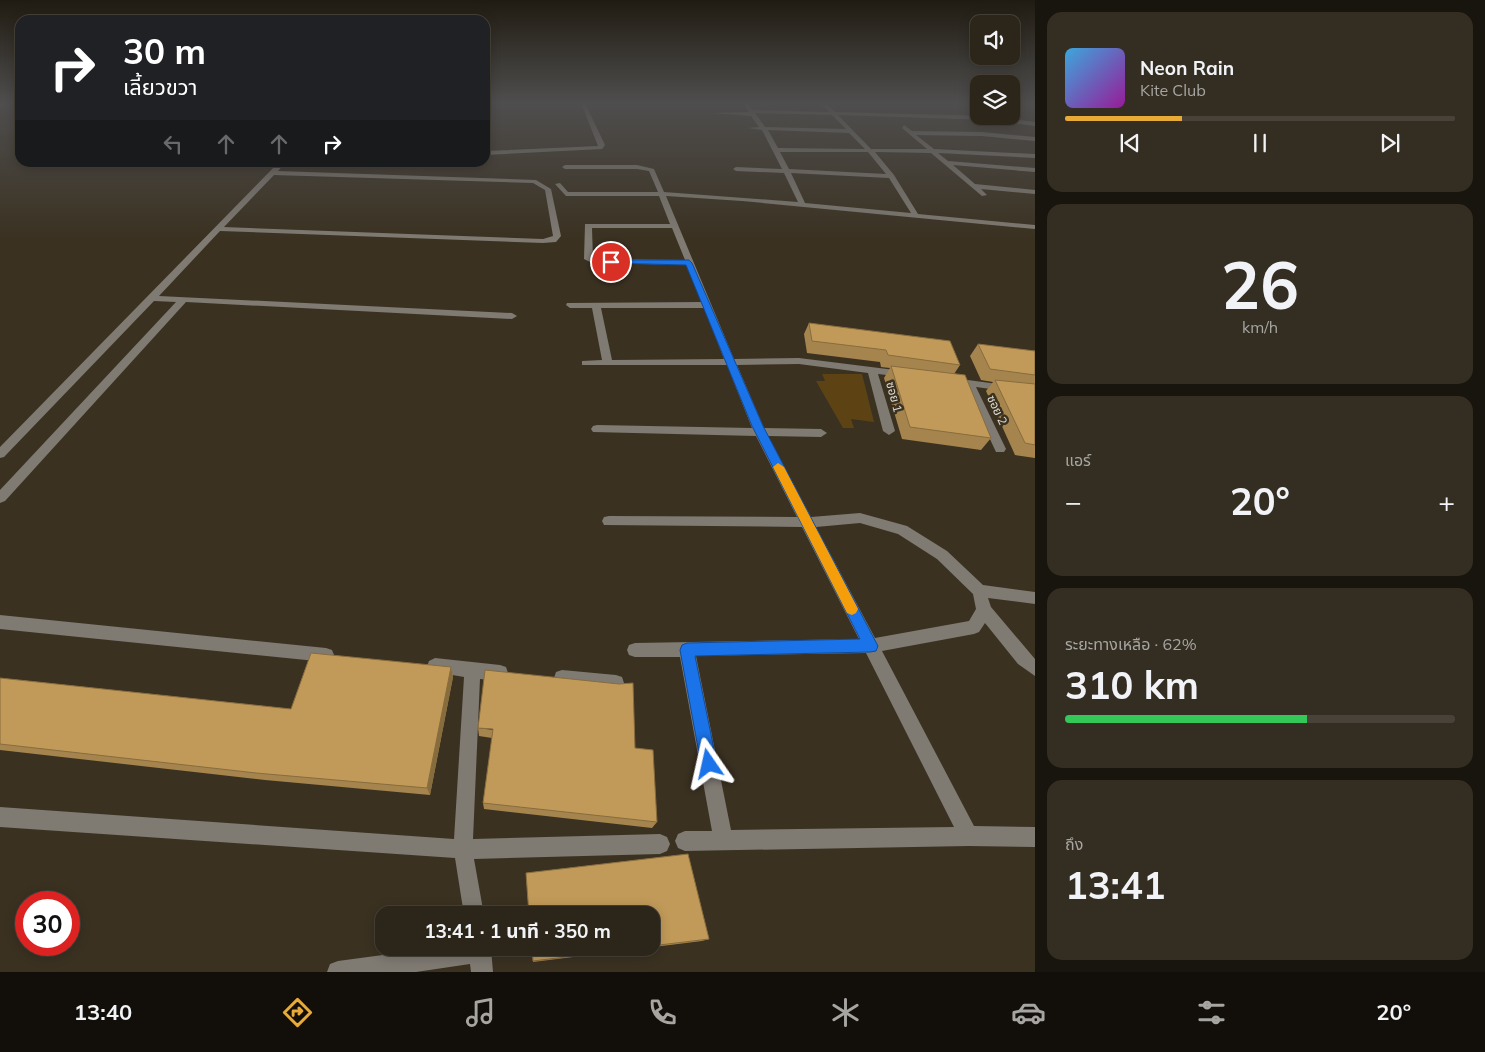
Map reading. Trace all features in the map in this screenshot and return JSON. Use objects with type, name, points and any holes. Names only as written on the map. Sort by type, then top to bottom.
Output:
[{"type":"street","points":[[490,153],[592,148]]},
{"type":"street","points":[[865,148],[892,176],[907,196],[915,214]]},
{"type":"street","points":[[929,148],[984,195]]},
{"type":"street","points":[[803,204],[776,150],[932,151],[1035,156]]},
{"type":"street","points":[[946,163],[1035,170]]},
{"type":"street","points":[[0,454],[278,167]]},
{"type":"street","points":[[564,168],[646,167],[652,170],[706,305],[760,431],[969,836]]},
{"type":"street","points":[[736,169],[892,176]]},
{"type":"street","points":[[218,230],[544,242],[552,240],[557,236],[548,189],[534,181],[272,174]]},
{"type":"street","points":[[558,184],[566,194],[662,194],[803,204],[1035,227]]},
{"type":"street","points":[[973,186],[1035,192]]},
{"type":"street","points":[[674,226],[588,226],[588,258],[592,262],[689,263]]},
{"type":"street","points":[[152,298],[512,316]]},
{"type":"street","points":[[0,498],[183,300]]},
{"type":"street","points":[[570,305],[706,305]]},
{"type":"street","points":[[596,305],[607,362]]},
{"type":"street","points":[[586,362],[799,361],[911,375]]},
{"type":"street","name":"ซอย 1","points":[[872,370],[889,431]]},
{"type":"street","points":[[940,379],[1035,392]]},
{"type":"street","name":"ซอย 2","points":[[969,383],[1000,449]]},
{"type":"street","points":[[597,429],[821,433]]},
{"type":"street","points":[[609,521],[807,522],[860,518],[902,530],[942,555],[979,591],[984,610],[1017,651],[1035,668]]},
{"type":"street","points":[[979,591],[1035,598]]},
{"type":"street","points":[[634,650],[870,646],[955,632],[974,627],[984,610]]},
{"type":"street","points":[[0,622],[344,657]]},
{"type":"street","points":[[687,650],[723,840]]},
{"type":"street","points":[[423,665],[520,674]]},
{"type":"street","points":[[472,670],[462,849],[472,906]]},
{"type":"street","points":[[549,677],[616,683]]},
{"type":"street","points":[[0,817],[462,849],[660,844]]},
{"type":"street","points":[[685,841],[969,836],[1035,837]]},
{"type":"street","points":[[338,972],[481,957]]},
{"type":"shaded area","points":[[822,374],[862,374],[874,422],[851,419],[854,428],[843,428],[816,381],[825,381]]},
{"type":"building","points":[[809,323],[950,341],[960,365],[888,355],[886,350],[812,341]]},
{"type":"building","points":[[978,344],[1035,351],[1035,375],[990,369]]},
{"type":"building","points":[[891,366],[965,375],[991,438],[910,427]]},
{"type":"building","points":[[995,380],[1035,384],[1035,445],[1025,443]]},
{"type":"building","points":[[311,653],[451,667],[427,788],[256,773],[0,744],[0,678],[291,709]]},
{"type":"building","points":[[485,670],[619,684],[633,683],[635,748],[653,750],[657,822],[483,803],[493,729],[478,728]]},
{"type":"building","points":[[688,854],[709,939],[660,945],[660,906],[528,906],[526,873]]},
{"type":"building","points":[[533,956],[574,956],[533,961]]},
{"type":"slow traffic","points":[[778,467],[852,609]]},
{"type":"route","points":[[611,262],[689,263],[758,426],[870,646],[687,650],[709,764]]}]
